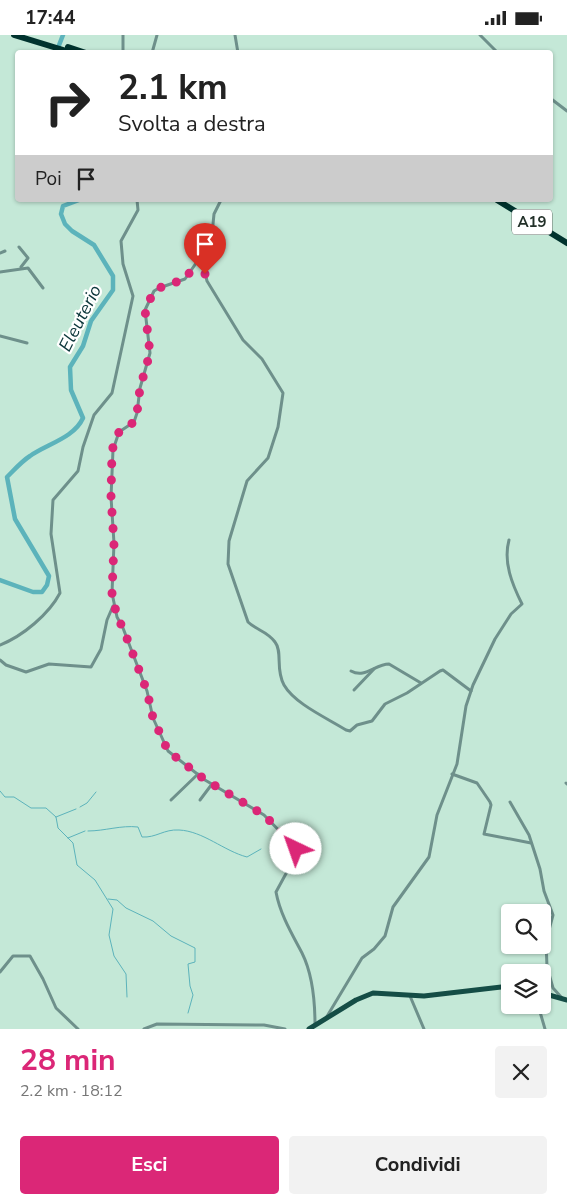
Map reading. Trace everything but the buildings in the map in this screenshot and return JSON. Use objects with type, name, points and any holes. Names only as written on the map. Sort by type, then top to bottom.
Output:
[{"type":"highway","points":[[14,35],[29,37],[75,50]]},
{"type":"highway","points":[[29,37],[65,50]]},
{"type":"highway","name":"A19","points":[[500,202],[567,243]]},
{"type":"highway","name":"A19","points":[[508,202],[567,239]]},
{"type":"main road","points":[[311,1028],[356,1000],[374,993],[410,996],[501,987]]},
{"type":"main road","points":[[551,995],[565,999]]},
{"type":"street","points":[[122,35],[123,50]]},
{"type":"street","points":[[153,50],[157,35]]},
{"type":"street","points":[[236,35],[238,50]]},
{"type":"street","points":[[480,35],[493,50]]},
{"type":"street","points":[[553,100],[567,111]]},
{"type":"street","points":[[0,645],[21,633],[46,612],[60,593],[51,534],[53,500],[78,471],[82,447],[94,415],[112,393],[133,296],[123,264],[121,241],[138,210],[137,202]]},
{"type":"street","points":[[220,202],[214,214],[212,244],[205,274],[207,281],[243,340],[262,359],[284,393],[278,427],[268,458],[247,481],[229,541],[228,564],[248,622],[265,631],[277,644],[280,655],[278,674],[284,685],[307,708],[346,730],[350,731],[357,725],[372,721],[386,704],[443,671],[471,691]]},
{"type":"street","points":[[212,237],[208,247],[185,279],[154,291],[145,310],[150,353],[141,383],[137,413],[134,422],[119,432],[112,450],[111,497],[114,543],[111,583],[114,605],[165,746],[172,755],[212,784],[264,815],[295,847],[295,857],[278,885],[276,892],[289,930],[306,965],[314,996],[311,1028]]},
{"type":"street","points":[[19,247],[28,258],[21,267]]},
{"type":"street","points":[[0,253],[5,251]]},
{"type":"street","points":[[0,272],[21,267],[28,268],[43,288]]},
{"type":"street","points":[[0,335],[27,343]]},
{"type":"street","points":[[326,1019],[357,965],[385,936],[393,907],[430,857],[437,815],[457,764],[466,706],[471,691],[495,639],[511,615],[522,604],[513,586],[506,558],[509,540]]},
{"type":"street","points":[[0,660],[6,665],[26,672],[49,664],[91,667],[101,649],[106,620],[114,605]]},
{"type":"street","points":[[351,671],[359,674],[389,664],[422,683]]},
{"type":"street","points":[[354,690],[374,669]]},
{"type":"street","points":[[171,799],[198,774]]},
{"type":"street","points":[[452,774],[477,783],[490,802],[484,834],[531,843]]},
{"type":"street","points":[[200,801],[212,784]]},
{"type":"street","points":[[510,802],[529,835],[553,915],[546,941],[549,979],[553,988],[565,999]]},
{"type":"street","points":[[0,973],[13,956],[30,955],[44,979],[56,1008],[78,1029]]},
{"type":"street","points":[[410,996],[424,1029]]},
{"type":"street","points":[[541,1014],[545,1029]]},
{"type":"street","points":[[144,1029],[157,1024],[264,1025],[284,1029]]},
{"type":"waterway","name":"Eleuterio","points":[[57,50],[63,35]]},
{"type":"waterway","name":"Eleuterio","points":[[0,580],[33,592],[42,592],[47,585],[49,576],[15,519],[7,477],[27,458],[67,436],[79,425],[83,418],[71,390],[70,367],[83,346],[91,321],[113,290],[113,276],[94,245],[72,231],[65,224],[61,214],[63,206],[74,202]]},
{"type":"waterway","points":[[0,791],[5,797],[14,797],[31,808],[46,808],[56,817],[58,828],[73,843],[77,865],[95,880],[113,909],[109,935],[114,956],[126,974],[127,997]]},
{"type":"waterway","points":[[80,807],[87,803],[96,792]]},
{"type":"waterway","points":[[56,817],[76,809]]},
{"type":"waterway","points":[[88,831],[138,827],[142,837],[147,837],[179,830],[205,837],[247,857],[261,849]]},
{"type":"waterway","points":[[68,838],[85,831]]},
{"type":"waterway","points":[[108,899],[117,900],[126,908],[153,921],[171,936],[195,948],[195,962],[188,964],[190,986],[193,995],[188,1013]]},
{"type":"route","points":[[205,274],[212,237],[208,247],[185,279],[154,291],[145,310],[150,336],[150,353],[142,378],[136,419],[119,432],[113,443],[112,450],[111,497],[114,543],[111,583],[114,609],[147,691],[153,718],[160,729],[168,751],[204,779],[264,815],[296,849]]}]
